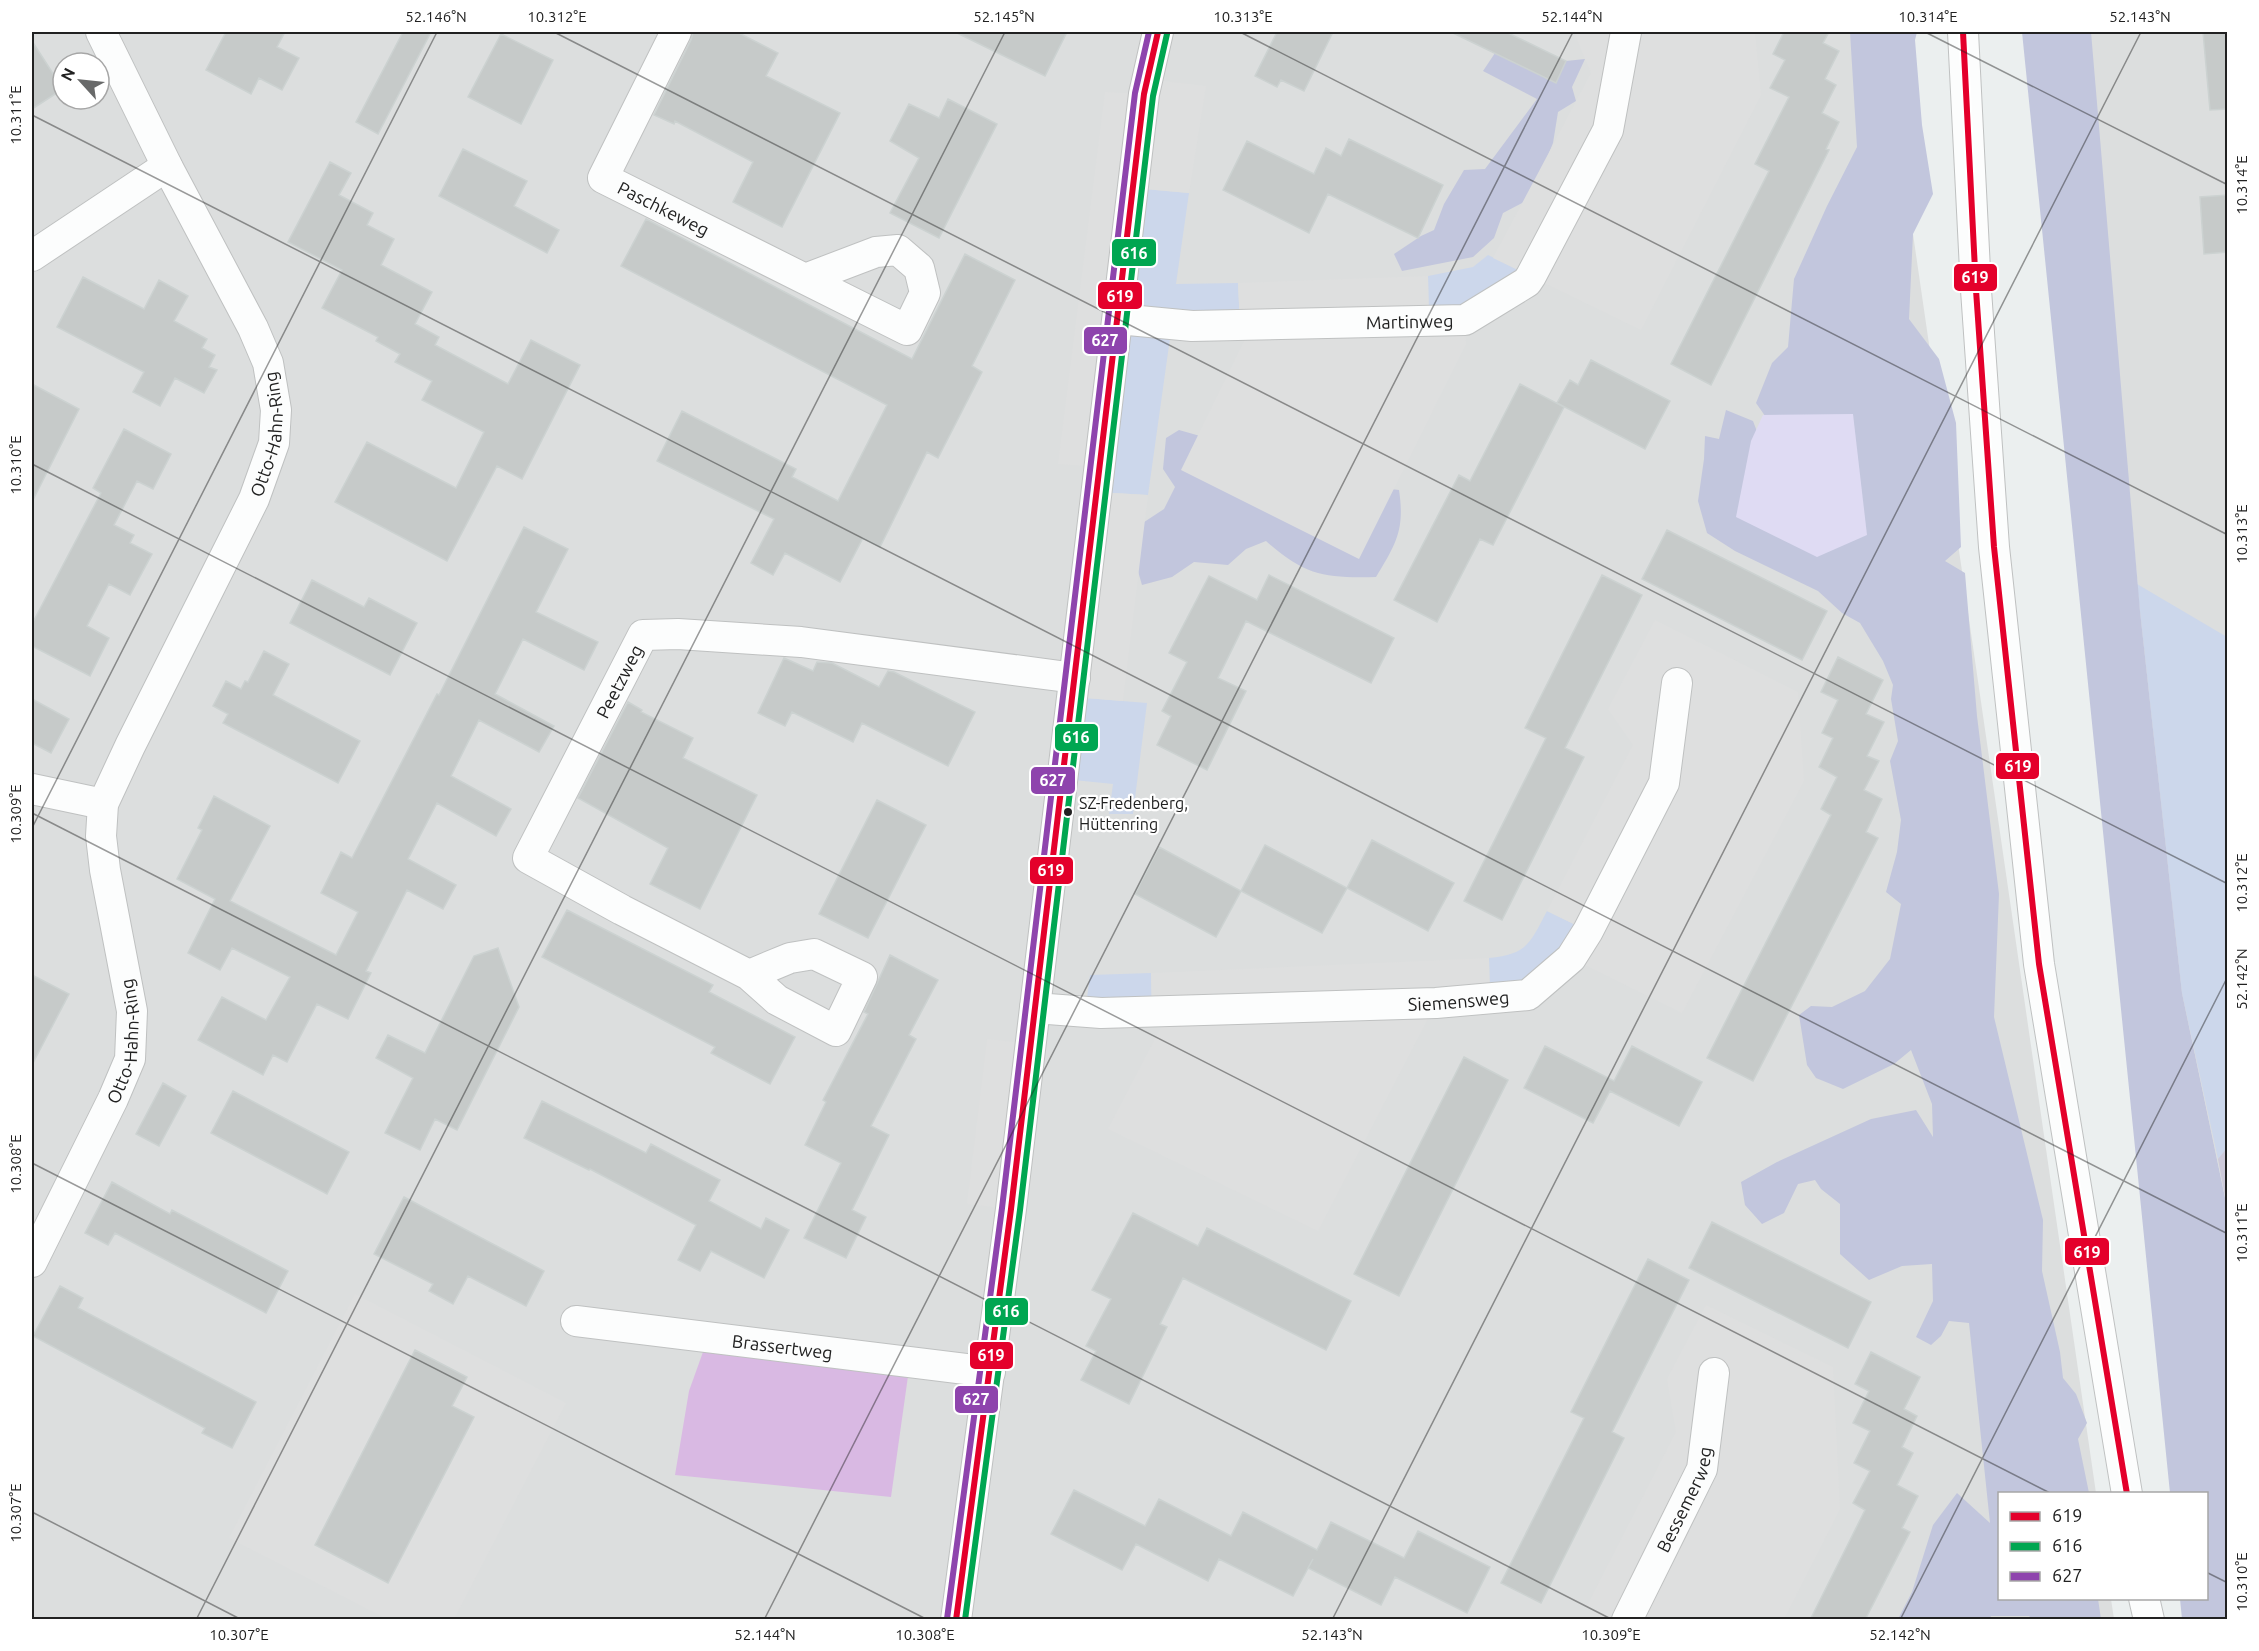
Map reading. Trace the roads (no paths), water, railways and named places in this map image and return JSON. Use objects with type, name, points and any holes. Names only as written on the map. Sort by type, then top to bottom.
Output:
[{"type":"street","name":"Otto-Hahn-Ring","points":[[32,1262],[113,1099],[130,1059],[132,1011],[105,870],[101,836],[103,804],[254,499],[274,443],[276,410],[268,363],[253,328],[166,166],[101,32]]},
{"type":"street","name":"Paschkeweg","points":[[676,32],[603,178],[805,279]]},
{"type":"street","points":[[956,1620],[990,1372],[1147,79],[1158,32]]},
{"type":"street","name":"Martinweg","points":[[1118,319],[1201,326],[1465,320],[1527,282],[1531,276],[1608,130],[1626,32]]},
{"type":"street","points":[[1963,32],[1976,290],[1994,547],[2039,964],[2127,1492]]},
{"type":"street","points":[[32,256],[166,166]]},
{"type":"street","name":"Peetzweg","points":[[749,975],[622,910],[528,858],[643,635],[678,634],[801,642],[1075,678]]},
{"type":"street","name":"Siemensweg","points":[[1035,1008],[1101,1013],[1436,1003],[1528,994],[1571,958],[1588,931],[1664,783],[1677,683]]},
{"type":"street","points":[[32,789],[103,804]]},
{"type":"street","name":"Brassertweg","points":[[576,1321],[990,1372]]},
{"type":"street","name":"Bessemerweg","points":[[1627,1620],[1702,1469],[1714,1373]]},
{"type":"street","points":[[2144,1600],[2149,1620]]},
{"type":"place","name":"SZ-Fredenberg, Hüttenring","points":[[1068,812]]}]
